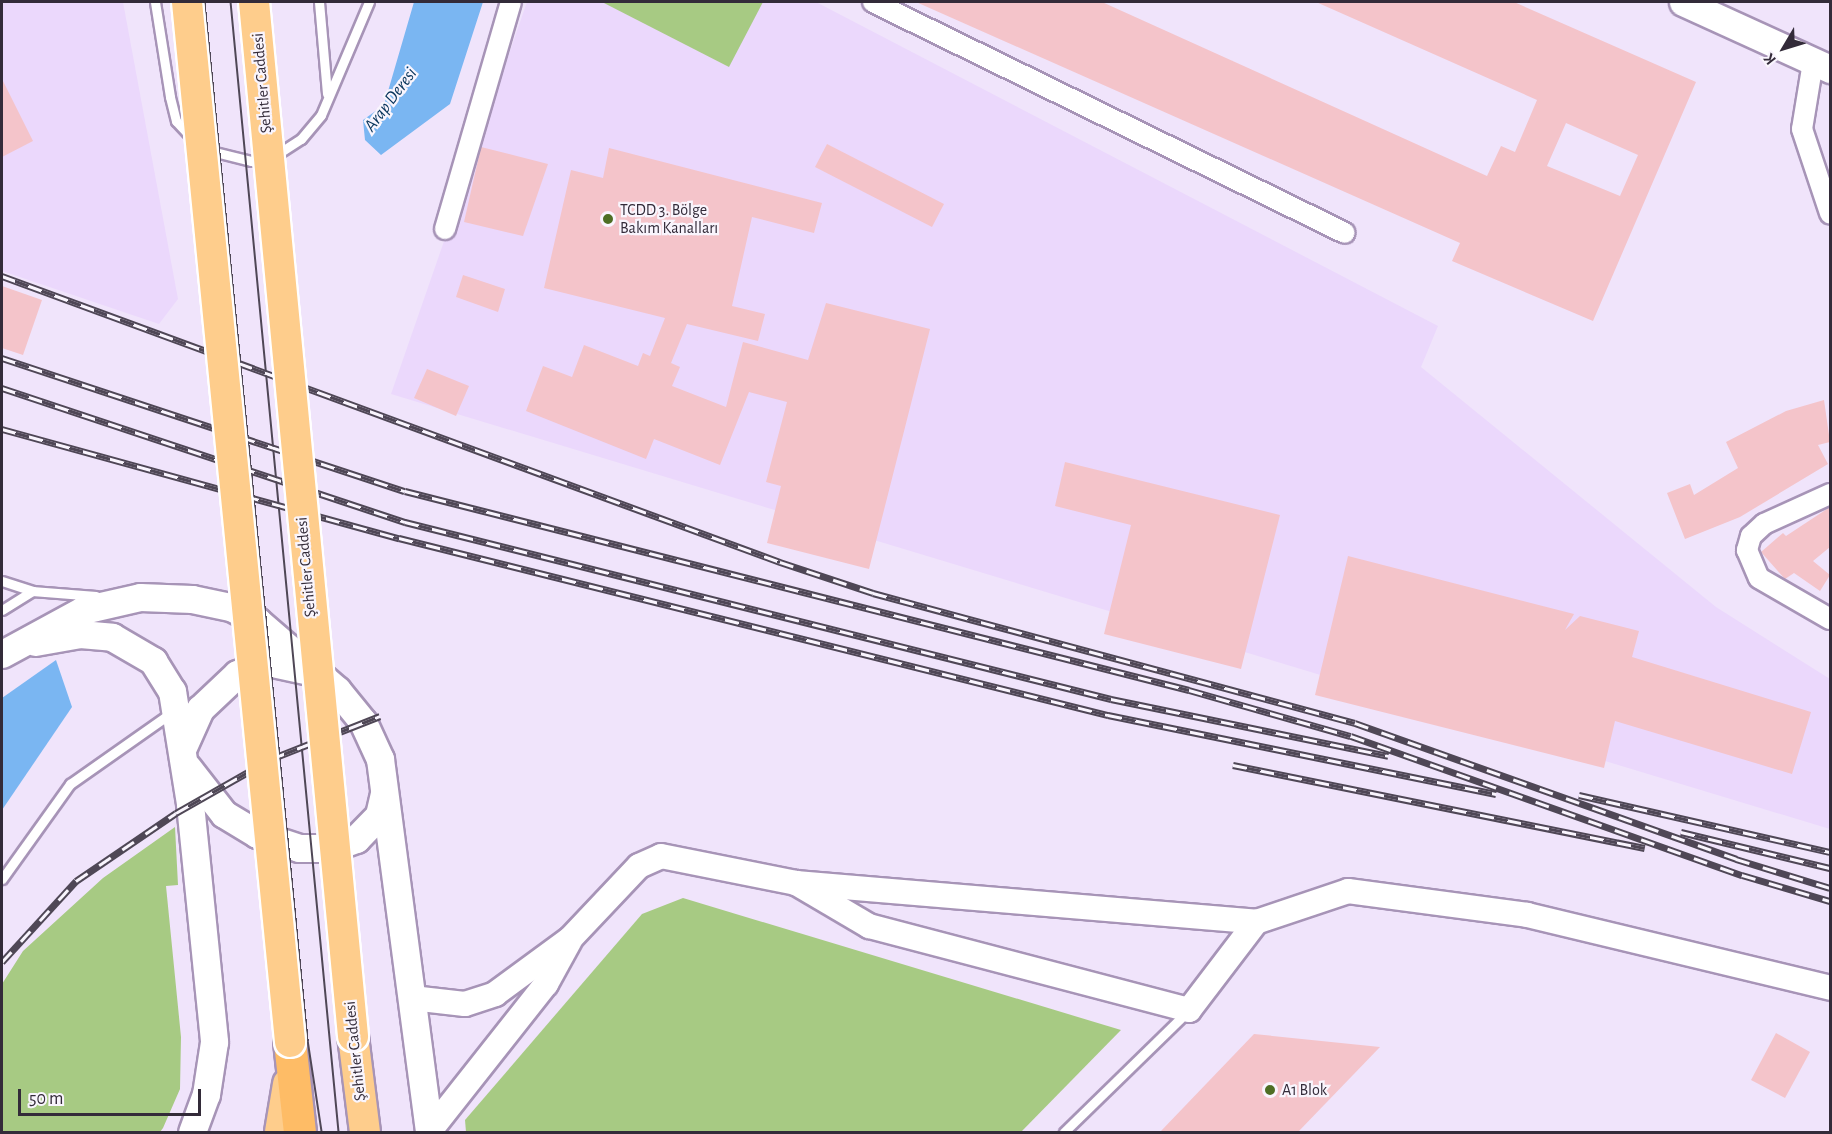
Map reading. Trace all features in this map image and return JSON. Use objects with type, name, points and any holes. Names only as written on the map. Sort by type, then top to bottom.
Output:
[{"type":"highway","points":[[290,1042],[300,1132]]},
{"type":"main road","points":[[187,2],[290,1042],[280,1132]]},
{"type":"main road","name":"Şehitler Caddesi","points":[[254,2],[353,1036],[365,1132]]},
{"type":"main road","points":[[1683,2],[1822,65]]},
{"type":"main road","points":[[9,650],[70,614],[140,597],[192,599],[231,607],[285,641],[325,679],[374,741],[384,785],[429,1132]]},
{"type":"main road","points":[[9,650],[80,634],[112,637],[153,661],[172,691],[184,756],[214,1042],[206,1094],[192,1132]]},
{"type":"main road","points":[[325,679],[280,661],[249,668],[225,682],[200,708],[185,733],[184,756],[224,814],[257,834],[299,848],[331,848],[366,832],[379,815],[384,785]]},
{"type":"street","points":[[445,230],[511,2]]},
{"type":"street","points":[[873,2],[1345,233]]},
{"type":"street","points":[[1822,65],[1802,129],[1830,213]]},
{"type":"street","points":[[1830,494],[1764,524],[1751,536],[1747,550],[1759,578],[1830,619]]},
{"type":"street","points":[[429,1132],[546,984],[570,939],[611,891],[639,866],[661,856],[796,883],[1256,922],[1348,891],[1527,915],[1830,988]]},
{"type":"street","points":[[796,883],[869,926],[1189,1010],[1256,922]]},
{"type":"street","points":[[412,998],[465,1004],[495,994],[570,939]]},
{"type":"lane","points":[[155,2],[176,121],[207,150],[234,160],[276,155],[314,125],[369,2]]},
{"type":"lane","points":[[319,2],[327,100]]},
{"type":"lane","points":[[2,581],[32,591],[140,597]]},
{"type":"lane","points":[[2,610],[32,591]]},
{"type":"lane","points":[[2,879],[70,784],[176,710]]},
{"type":"lane","points":[[1064,1132],[1189,1010]]},
{"type":"shaded area","points":[[2,2],[123,2],[178,299],[159,324],[2,271]]},
{"type":"shaded area","points":[[527,2],[816,2],[1438,326],[1421,367],[1716,607],[1830,679],[1830,829],[391,394]]},
{"type":"green space","points":[[602,2],[763,2],[729,67]]},
{"type":"green space","points":[[175,827],[178,885],[166,886],[181,1037],[180,1089],[163,1128],[160,1132],[2,1132],[2,984],[23,951],[103,878]]},
{"type":"green space","points":[[683,898],[1121,1030],[1021,1132],[466,1132],[465,1120],[642,914]]},
{"type":"water","name":"Arap Deresi","points":[[414,2],[483,2],[450,104],[381,155],[365,140],[363,120],[384,105]]},
{"type":"water","points":[[56,660],[72,707],[2,810],[2,698]]},
{"type":"building","points":[[916,2],[1102,2],[1487,176],[1501,146],[1515,152],[1537,100],[1316,2],[1514,2],[1696,82],[1593,321],[1452,261],[1460,243]],"holes":[[[1566,123],[1638,155],[1620,196],[1547,166]]]},
{"type":"building","points":[[2,79],[33,141],[2,157]]},
{"type":"building","points":[[827,144],[944,204],[932,227],[815,167]]},
{"type":"building","points":[[481,147],[548,164],[523,236],[464,222]]},
{"type":"building","points":[[609,148],[822,203],[814,233],[752,217],[732,306],[765,314],[758,341],[687,324],[671,363],[680,367],[672,386],[726,407],[743,342],[808,360],[826,303],[930,329],[869,569],[767,543],[781,486],[766,482],[787,402],[749,392],[720,465],[654,439],[646,459],[526,411],[543,366],[572,377],[584,345],[638,366],[643,353],[650,356],[665,318],[544,288],[571,170],[603,178]]},
{"type":"building","points":[[463,275],[505,289],[498,312],[456,297]]},
{"type":"building","points":[[2,286],[42,300],[23,355],[2,348]]},
{"type":"building","points":[[427,369],[469,386],[456,416],[414,398]]},
{"type":"building","points":[[1824,400],[1830,442],[1818,445],[1828,464],[1740,517],[1685,539],[1667,493],[1690,484],[1694,495],[1738,468],[1726,442],[1786,411]]},
{"type":"building","points":[[1065,462],[1280,515],[1241,669],[1104,634],[1131,525],[1055,506]]},
{"type":"building","points":[[1830,507],[1830,547],[1813,561],[1830,575],[1820,591],[1794,573],[1785,579],[1761,552],[1783,533],[1786,536]]},
{"type":"building","points":[[1348,556],[1574,614],[1565,630],[1580,616],[1639,631],[1632,657],[1811,712],[1792,774],[1615,721],[1604,768],[1315,695]]},
{"type":"building","points":[[1776,1033],[1810,1052],[1785,1098],[1751,1080]]},
{"type":"building","name":"A1 Blok","points":[[1254,1034],[1380,1047],[1298,1132],[1160,1132]]},
{"type":"tram line","points":[[205,2],[308,1040],[322,1132]]},
{"type":"tram line","points":[[231,2],[339,1132]]},
{"type":"railway","points":[[2,276],[780,562],[873,593],[1355,723],[1736,859],[1830,888]]},
{"type":"railway","points":[[2,358],[405,491],[1189,690],[1351,736],[1742,875],[1830,901]]},
{"type":"railway","points":[[2,388],[405,522],[1111,699],[1388,756]]},
{"type":"railway","points":[[2,429],[399,538],[1108,715],[1496,794]]},
{"type":"railway","points":[[2,962],[76,881],[176,813],[271,759],[380,716]]},
{"type":"railway","points":[[1233,765],[1645,848]]},
{"type":"railway","points":[[1579,795],[1830,852]]},
{"type":"railway","points":[[1681,832],[1830,868]]},
{"type":"place","name":"TCDD 3. Bölge Bakım Kanalları","points":[[608,219]]},
{"type":"place","name":"A1 Blok","points":[[1270,1090]]}]
